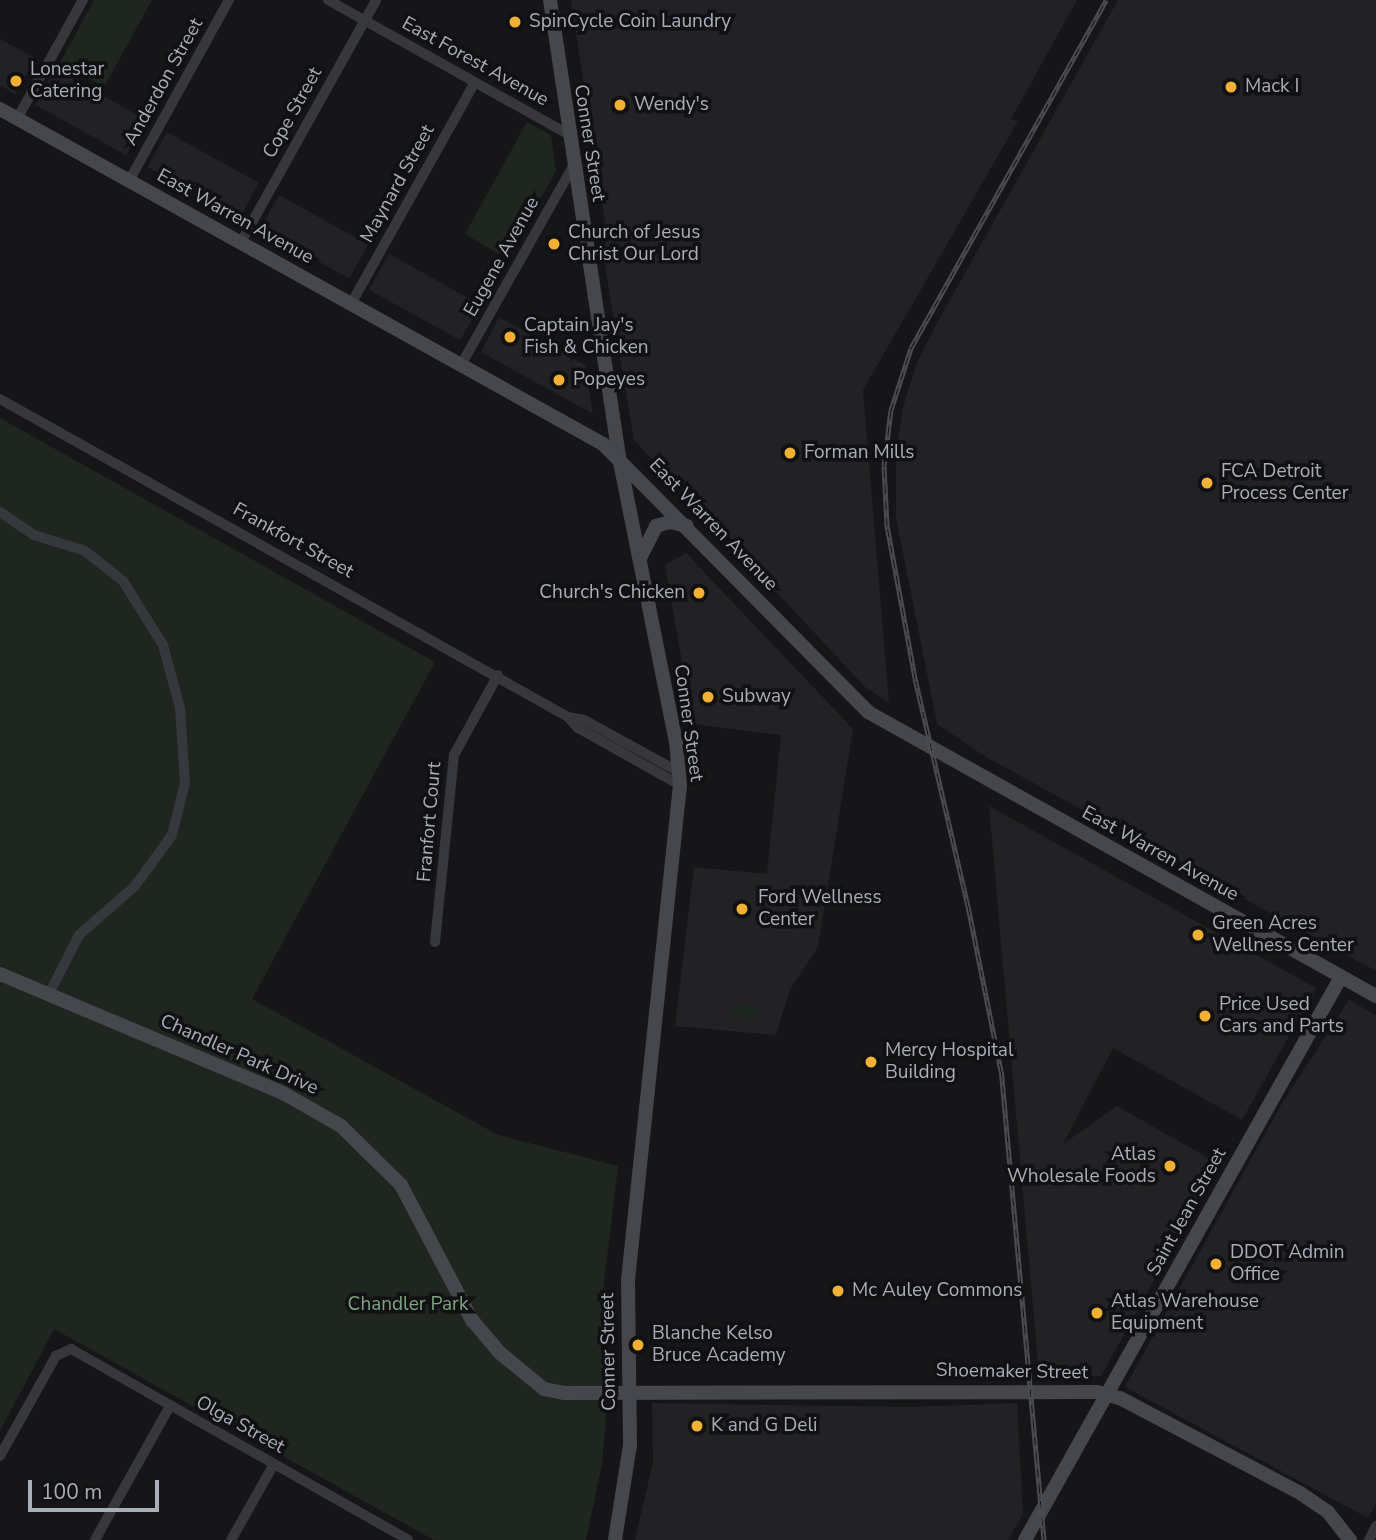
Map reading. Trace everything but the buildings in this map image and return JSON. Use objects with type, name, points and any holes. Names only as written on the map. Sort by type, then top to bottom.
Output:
[{"type":"main road","name":"Conner Street","points":[[550,0],[568,134],[619,457],[679,779],[628,1280],[629,1466],[615,1540]]},
{"type":"main road","name":"East Warren Avenue","points":[[0,109],[461,365],[619,457],[868,712],[1376,996]]},
{"type":"main road","points":[[640,561],[645,540],[656,526],[670,522],[687,526]]},
{"type":"main road","name":"Chandler Park Drive","points":[[0,974],[283,1093],[326,1116],[368,1148],[401,1185],[460,1301],[486,1337],[521,1372],[551,1391],[629,1392]]},
{"type":"main road","name":"Saint Jean Street","points":[[1025,1540],[1341,977]]},
{"type":"main road","name":"Shoemaker Street","points":[[629,1392],[1030,1390],[1107,1395],[1322,1507],[1350,1540]]},
{"type":"street","points":[[18,118],[83,0]]},
{"type":"street","name":"Anderdon Street","points":[[129,181],[229,0]]},
{"type":"street","name":"East Forest Avenue","points":[[328,0],[568,134]]},
{"type":"street","name":"Cope Street","points":[[241,242],[376,0]]},
{"type":"street","name":"Maynard Street","points":[[351,304],[475,82]]},
{"type":"street","name":"Eugene Avenue","points":[[461,365],[573,166]]},
{"type":"street","name":"Frankfort Street","points":[[0,399],[568,717],[584,720],[679,779]]},
{"type":"street","points":[[0,512],[34,535],[85,551],[123,581],[163,645],[180,708],[185,783],[172,835],[135,886],[79,935],[49,994]]},
{"type":"street","name":"Franfort Court","points":[[436,942],[454,755],[498,676]]},
{"type":"street","name":"Olga Street","points":[[0,1456],[56,1356],[71,1349],[401,1538]]},
{"type":"street","points":[[95,1540],[170,1406]]},
{"type":"street","points":[[231,1540],[274,1464]]},
{"type":"street","points":[[1368,1540],[1376,1526]]},
{"type":"shaded area","points":[[571,0],[1077,0],[1011,119],[1018,121],[863,390],[889,703],[865,687],[634,440],[599,229],[606,228]]},
{"type":"shaded area","points":[[1118,0],[1376,0],[1376,971],[986,757],[937,724],[896,518],[896,454],[903,407],[917,362],[937,323]]},
{"type":"shaded area","points":[[0,39],[35,58],[15,94],[0,85]]},
{"type":"shaded area","points":[[55,69],[146,119],[126,155],[35,105]]},
{"type":"shaded area","points":[[167,132],[259,183],[239,218],[148,167]]},
{"type":"shaded area","points":[[279,195],[368,244],[349,279],[260,229]]},
{"type":"shaded area","points":[[389,254],[480,304],[460,340],[369,290]]},
{"type":"shaded area","points":[[499,317],[585,365],[593,414],[481,352]]},
{"type":"shaded area","points":[[686,553],[853,729],[818,947],[790,989],[776,1035],[675,1026],[694,867],[767,874],[781,735],[693,724],[665,565]]},
{"type":"shaded area","points":[[989,806],[1316,988],[1242,1120],[1113,1048],[1063,1144],[1117,1106],[1219,1164],[1101,1376],[1039,1375]]},
{"type":"shaded area","points":[[1349,1000],[1376,1015],[1376,1504],[1368,1518],[1125,1387],[1281,1105]]},
{"type":"shaded area","points":[[652,1403],[909,1407],[1017,1403],[1023,1514],[1008,1540],[635,1540],[653,1462]]},
{"type":"green space","points":[[94,0],[152,0],[104,87],[60,63]]},
{"type":"green space","points":[[527,122],[551,135],[556,171],[507,259],[465,234]]},
{"type":"green space","name":"Chandler Park","points":[[0,418],[435,662],[252,999],[498,1135],[618,1166],[603,1292],[607,1405],[602,1464],[586,1540],[434,1540],[54,1329],[0,1431]]},
{"type":"green space","points":[[734,1004],[758,1007],[756,1020],[732,1017]]},
{"type":"railway","points":[[1044,1540],[1001,1071],[968,906],[915,678],[887,525],[884,466],[891,410],[911,348],[1106,0]]},
{"type":"place","name":"SpinCycle Coin Laundry","points":[[515,22]]},
{"type":"place","name":"Lonestar Catering","points":[[16,81]]},
{"type":"place","name":"Mack I","points":[[1231,87]]},
{"type":"place","name":"Wendy's","points":[[620,105]]},
{"type":"place","name":"Church of Jesus Christ Our Lord","points":[[554,244]]},
{"type":"place","name":"Captain Jay's Fish & Chicken","points":[[510,337]]},
{"type":"place","name":"Popeyes","points":[[559,380]]},
{"type":"place","name":"Forman Mills","points":[[790,453]]},
{"type":"place","name":"FCA Detroit Process Center","points":[[1207,483]]},
{"type":"place","name":"Church's Chicken","points":[[699,593]]},
{"type":"place","name":"Subway","points":[[708,697]]},
{"type":"place","name":"Ford Wellness Center","points":[[742,909]]},
{"type":"place","name":"Green Acres Wellness Center","points":[[1198,935]]},
{"type":"place","name":"Price Used Cars and Parts","points":[[1205,1016]]},
{"type":"place","name":"Mercy Hospital Building","points":[[871,1062]]},
{"type":"place","name":"Atlas Wholesale Foods","points":[[1170,1166]]},
{"type":"place","name":"DDOT Admin Office","points":[[1216,1264]]},
{"type":"place","name":"Mc Auley Commons","points":[[838,1291]]},
{"type":"place","name":"Atlas Warehouse Equipment","points":[[1097,1313]]},
{"type":"place","name":"Blanche Kelso Bruce Academy","points":[[638,1345]]},
{"type":"place","name":"K and G Deli","points":[[697,1426]]}]
